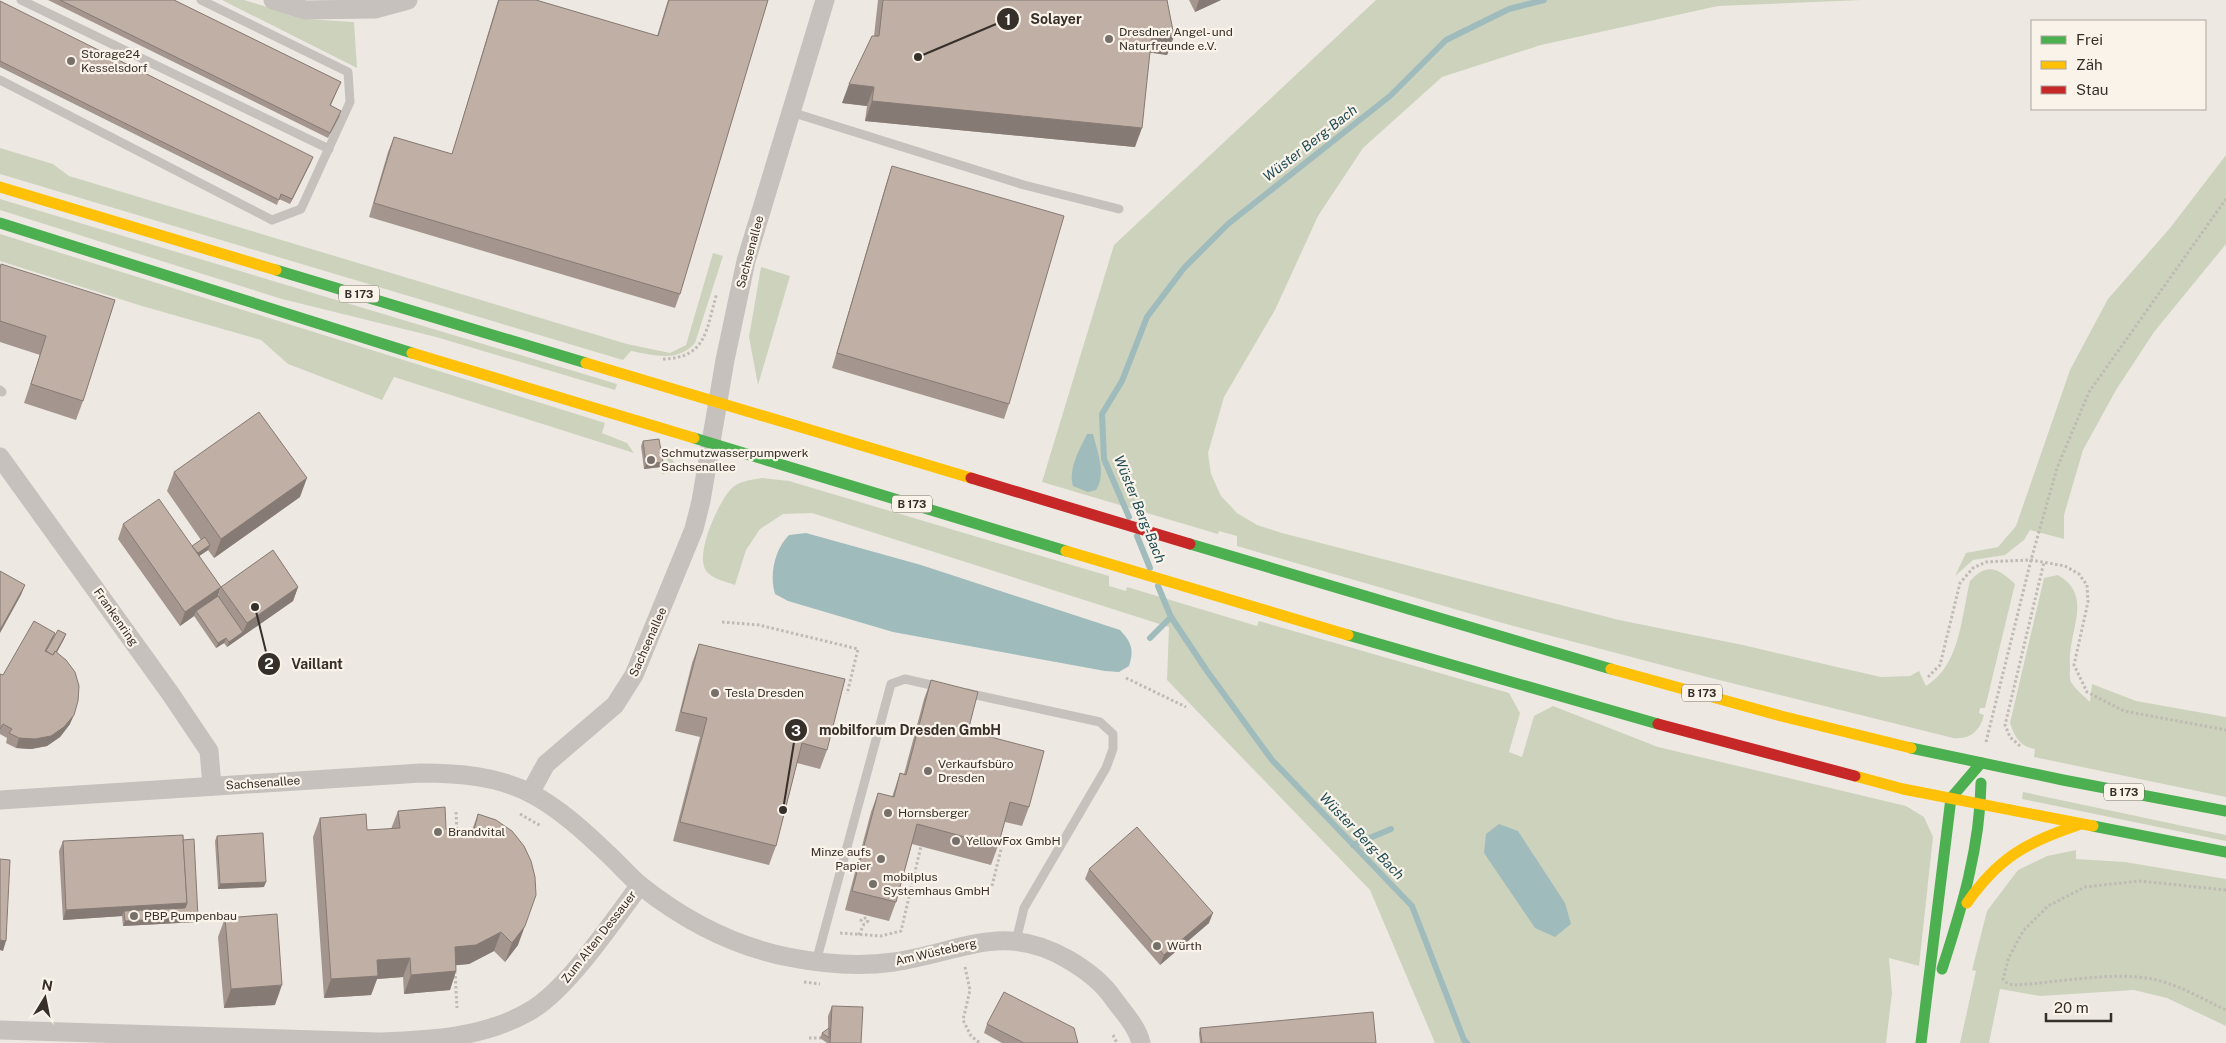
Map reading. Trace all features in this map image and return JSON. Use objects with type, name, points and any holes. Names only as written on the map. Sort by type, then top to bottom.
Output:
[{"type":"main road","name":"B 173","points":[[0,187],[1096,517],[1628,673],[1900,745],[2226,812]]},
{"type":"main road","name":"B 173","points":[[0,222],[338,330],[1229,600],[1614,713],[1903,789],[2078,825],[2226,852]]},
{"type":"main road","points":[[1921,1043],[1951,798],[1981,763]]},
{"type":"main road","points":[[1924,1027],[1960,914],[1982,804],[1981,763]]},
{"type":"main road","points":[[1960,914],[1982,879],[1999,862],[2044,836],[2078,825]]},
{"type":"street","points":[[273,0],[305,10],[374,9],[408,0]]},
{"type":"street","name":"Sachsenallee","points":[[0,800],[422,773],[463,774],[495,781],[530,793],[546,764],[615,705],[634,675],[694,529],[701,501],[710,443],[746,261],[826,0]]},
{"type":"street","name":"Frankenring","points":[[0,457],[159,677],[209,751],[212,786]]},
{"type":"street","name":"Am Wüsteberg","points":[[530,793],[568,818],[640,885],[677,912],[720,937],[766,953],[816,962],[854,964],[891,962],[972,943],[995,940],[1016,941],[1050,949],[1080,967],[1106,988],[1138,1033],[1141,1043]]},
{"type":"street","name":"Zum Alten Dessauer","points":[[0,1030],[379,1042],[462,1036],[493,1027],[530,1011],[559,988],[640,885]]},
{"type":"lane","points":[[21,0],[329,149]]},
{"type":"lane","points":[[0,80],[272,220],[301,209],[350,102],[348,72],[201,0]]},
{"type":"lane","points":[[791,112],[1015,182],[1120,210]]},
{"type":"lane","points":[[816,962],[891,684],[905,679],[1100,722],[1113,734],[1113,749],[1106,768],[1024,908],[1016,941]]},
{"type":"path","points":[[1981,763],[2030,560],[2057,468],[2089,392],[2226,199]]},
{"type":"path","points":[[655,359],[678,359],[693,353],[702,341],[719,284]]},
{"type":"path","points":[[1928,677],[1940,665],[1960,583],[1973,568],[1986,562],[2030,560],[2044,562],[2066,566],[2079,574],[2087,585],[2088,602],[2074,665],[2087,692],[2124,711],[2226,730]]},
{"type":"path","points":[[2026,751],[2010,737],[2005,725],[2044,562]]},
{"type":"path","points":[[722,622],[759,625],[858,649],[847,694]]},
{"type":"path","points":[[1126,678],[1186,707]]},
{"type":"path","points":[[456,812],[457,836]]},
{"type":"path","points":[[992,886],[1002,845],[998,842]]},
{"type":"path","points":[[824,927],[846,935],[881,936],[901,931],[921,846]]},
{"type":"path","points":[[2226,890],[2140,882],[2085,887],[2048,906],[2023,931],[2009,957],[2003,979],[2008,984],[2129,976],[2152,979],[2173,985],[2226,1010]]},
{"type":"path","points":[[860,935],[864,924],[868,921],[866,916]]},
{"type":"path","points":[[455,966],[457,1008]]},
{"type":"path","points":[[965,967],[970,990],[963,1020],[971,1036],[980,1043]]},
{"type":"path","points":[[810,1038],[827,1038]]},
{"type":"green space","points":[[222,0],[244,0],[306,19],[354,22],[357,68]]},
{"type":"green space","points":[[1376,0],[1862,0],[1718,6],[1541,45],[1442,77],[1363,148],[1318,216],[1275,310],[1224,397],[1208,453],[1211,474],[1221,496],[1237,513],[1257,525],[1282,533],[1619,620],[1743,645],[1881,677],[1910,676],[1919,671],[1926,686],[1938,677],[1953,653],[1958,639],[1970,581],[1982,571],[1992,569],[2003,574],[2015,584],[1985,708],[1980,708],[1979,713],[1984,715],[1977,730],[1964,738],[1953,738],[1711,678],[1506,624],[1237,546],[1237,536],[1219,531],[1218,534],[1042,482],[1114,245]]},
{"type":"green space","points":[[0,148],[53,164],[69,176],[627,344],[670,353],[686,345],[713,253],[723,256],[695,343],[681,353],[665,356],[631,351],[623,360],[0,174]]},
{"type":"green space","points":[[2226,155],[2226,244],[2154,332],[2116,390],[2083,450],[2064,515],[2064,539],[2030,530],[2024,540],[2005,555],[1973,560],[1955,576],[1966,553],[1998,547],[2016,526],[2070,370],[2108,299],[2170,228]]},
{"type":"green space","points":[[0,199],[617,384],[615,390],[436,337],[282,299],[0,210]]},
{"type":"green space","points":[[0,234],[605,423],[602,433],[627,443],[634,453],[394,377],[382,400],[288,364],[261,340],[142,306],[0,261]]},
{"type":"green space","points":[[761,267],[790,276],[758,385],[749,337]]},
{"type":"green space","points":[[657,444],[669,452],[678,471],[662,474],[661,467],[668,466],[667,458],[659,453]]},
{"type":"green space","points":[[762,478],[789,481],[1109,576],[1109,586],[1126,591],[1127,587],[1257,626],[1259,621],[1509,693],[1520,713],[1509,752],[1522,757],[1534,716],[1553,706],[1658,747],[1906,806],[1924,817],[1933,837],[1919,966],[1889,958],[1892,993],[1886,1043],[1435,1043],[1370,890],[1167,680],[1169,627],[812,513],[783,514],[760,529],[746,550],[735,585],[716,578],[707,572],[703,565],[703,555],[709,531],[719,507],[733,487],[744,481]]},
{"type":"green space","points":[[2058,575],[2069,584],[2075,594],[2077,604],[2077,616],[2070,653],[2070,680],[2073,685],[2090,702],[2092,684],[2136,701],[2226,717],[2226,797],[2034,757],[2035,749],[2025,746],[2018,740],[2010,723],[2044,578]]},
{"type":"green space","points":[[2023,792],[2226,835],[2226,841],[2022,799]]},
{"type":"green space","points":[[2076,850],[2076,859],[2125,862],[2226,879],[2226,1026],[2167,998],[2134,990],[2040,996],[2000,989],[1989,1043],[1960,1043],[1976,971],[1972,970],[1987,911],[2018,870],[2047,856]]},
{"type":"water","points":[[1087,434],[1093,434],[1101,470],[1101,477],[1096,490],[1088,492],[1073,486],[1072,479],[1073,466]]},
{"type":"water","points":[[806,533],[921,565],[1120,630],[1127,639],[1132,651],[1129,666],[1119,672],[1105,671],[893,632],[788,601],[775,594],[773,586],[774,562],[780,547],[789,535]]},
{"type":"water","points":[[1499,824],[1518,831],[1565,903],[1571,924],[1555,937],[1535,928],[1484,853],[1486,834]]},
{"type":"building","points":[[60,0],[174,0],[341,82],[330,105],[341,111],[330,133]]},
{"type":"building","points":[[499,0],[536,0],[658,36],[669,0],[768,0],[680,294],[374,203],[394,137],[452,154]]},
{"type":"building","points":[[883,0],[1167,0],[1174,36],[1152,33],[1142,128],[872,101],[874,87],[849,84],[872,36],[879,36]]},
{"type":"building","points":[[0,1],[313,157],[292,199],[281,194],[279,200],[0,61]]},
{"type":"building","points":[[892,166],[1064,216],[1009,404],[837,353]]},
{"type":"building","points":[[1,264],[115,300],[83,401],[31,384],[46,336],[0,321]]},
{"type":"building","points":[[259,412],[307,478],[221,539],[174,472]]},
{"type":"building","name":"Schmutzwasserpumpwerk Sachsenallee","points":[[659,439],[663,462],[646,464],[643,441]]},
{"type":"building","points":[[159,499],[221,587],[185,612],[123,524]]},
{"type":"building","points":[[205,537],[210,545],[198,553],[192,546]]},
{"type":"building","points":[[273,550],[298,587],[247,623],[221,587]]},
{"type":"building","points":[[0,571],[25,585],[0,630]]},
{"type":"building","points":[[218,596],[243,632],[229,642],[226,638],[218,643],[196,611]]},
{"type":"building","points":[[34,621],[55,633],[45,651],[53,655],[55,651],[66,660],[75,672],[79,686],[78,701],[74,715],[64,727],[51,736],[35,739],[19,738],[9,733],[12,729],[3,724],[0,729],[0,674],[3,675]]},
{"type":"building","points":[[58,630],[66,634],[53,655],[46,651]]},
{"type":"building","points":[[699,644],[845,679],[827,750],[802,743],[776,846],[680,822],[707,718],[681,712]]},
{"type":"building","points":[[931,680],[978,692],[968,731],[1044,751],[1029,807],[1010,802],[998,846],[917,824],[896,902],[852,891],[878,793],[894,797],[900,773],[906,775]]},
{"type":"building","points":[[445,807],[446,829],[474,830],[478,814],[496,820],[512,831],[524,846],[531,861],[535,877],[536,895],[525,926],[512,943],[501,932],[476,945],[455,947],[456,971],[411,975],[410,958],[377,960],[378,976],[331,979],[320,818],[366,814],[367,830],[400,828],[398,811]]},
{"type":"building","points":[[1137,827],[1213,913],[1164,955],[1089,869]]},
{"type":"building","points":[[263,833],[266,882],[220,884],[217,836]]},
{"type":"building","points":[[183,835],[187,903],[66,910],[63,841]]},
{"type":"building","points":[[194,839],[198,917],[125,921],[124,911],[185,908],[187,903],[183,840]]},
{"type":"building","points":[[0,859],[10,860],[6,941],[0,940]]},
{"type":"building","points":[[277,914],[282,985],[231,989],[225,918]]},
{"type":"building","points":[[1004,992],[1074,1028],[1078,1043],[1024,1043],[987,1024]]},
{"type":"building","points":[[832,1006],[863,1007],[861,1043],[830,1043]]},
{"type":"building","points":[[1373,1012],[1376,1043],[1202,1043],[1200,1028]]},
{"type":"building","points":[[829,1028],[829,1038],[822,1033]]},
{"type":"waterway","name":"Wüster Berg-Bach","points":[[1129,517],[1104,459],[1102,414],[1122,381],[1147,317],[1184,268],[1228,224],[1390,96],[1446,40],[1509,9],[1544,0]]},
{"type":"waterway","name":"Wüster Berg-Bach","points":[[1137,536],[1150,568]]},
{"type":"waterway","name":"Wüster Berg-Bach","points":[[1158,586],[1171,617],[1207,671],[1272,760],[1412,906],[1464,1040],[1467,1043]]},
{"type":"waterway","points":[[1150,638],[1171,617]]},
{"type":"waterway","points":[[1353,845],[1391,829]]},
{"type":"traffic: fast","points":[[0,223],[412,353]]},
{"type":"traffic: fast","points":[[276,270],[586,363]]},
{"type":"traffic: fast","points":[[694,438],[1066,551]]},
{"type":"traffic: fast","points":[[1190,544],[1611,669]]},
{"type":"traffic: fast","points":[[1348,635],[1658,724]]},
{"type":"traffic: fast","points":[[1911,748],[2063,780],[2226,811]]},
{"type":"traffic: fast","points":[[1921,1043],[1951,798],[1981,763]]},
{"type":"traffic: fast","points":[[1942,969],[1969,877],[1980,807],[1981,783]]},
{"type":"traffic: fast","points":[[2093,826],[2226,852]]},
{"type":"traffic: slow","points":[[0,187],[276,270]]},
{"type":"traffic: slow","points":[[412,353],[694,438]]},
{"type":"traffic: slow","points":[[586,363],[971,478]]},
{"type":"traffic: slow","points":[[1066,551],[1348,635]]},
{"type":"traffic: slow","points":[[1611,669],[1781,716],[1911,748]]},
{"type":"traffic: slow","points":[[1855,776],[1903,789],[2093,826]]},
{"type":"traffic: slow","points":[[1967,903],[1990,874],[2002,863],[2029,845],[2078,825]]},
{"type":"traffic: jam","points":[[971,478],[1190,544]]},
{"type":"traffic: jam","points":[[1658,724],[1855,776]]},
{"type":"place","name":"Dresdner Angel- und Naturfreunde e.V.","points":[[1109,39]]},
{"type":"place","name":"Solayer","points":[[918,57]]},
{"type":"place","name":"Storage24 Kesselsdorf","points":[[71,61]]},
{"type":"place","name":"Schmutzwasserpumpwerk Sachsenallee","points":[[651,460]]},
{"type":"place","name":"Vaillant","points":[[255,607]]},
{"type":"place","name":"Tesla Dresden","points":[[715,693]]},
{"type":"place","name":"Verkaufsbüro Dresden","points":[[928,771]]},
{"type":"place","name":"mobilforum Dresden GmbH","points":[[783,810]]},
{"type":"place","name":"Hornsberger","points":[[888,813]]},
{"type":"place","name":"Brandvital","points":[[438,832]]},
{"type":"place","name":"YellowFox GmbH","points":[[956,841]]},
{"type":"place","name":"Minze aufs Papier","points":[[881,859]]},
{"type":"place","name":"mobilplus Systemhaus GmbH","points":[[873,884]]},
{"type":"place","name":"PBP Pumpenbau","points":[[134,916]]},
{"type":"place","name":"Würth","points":[[1157,946]]}]
